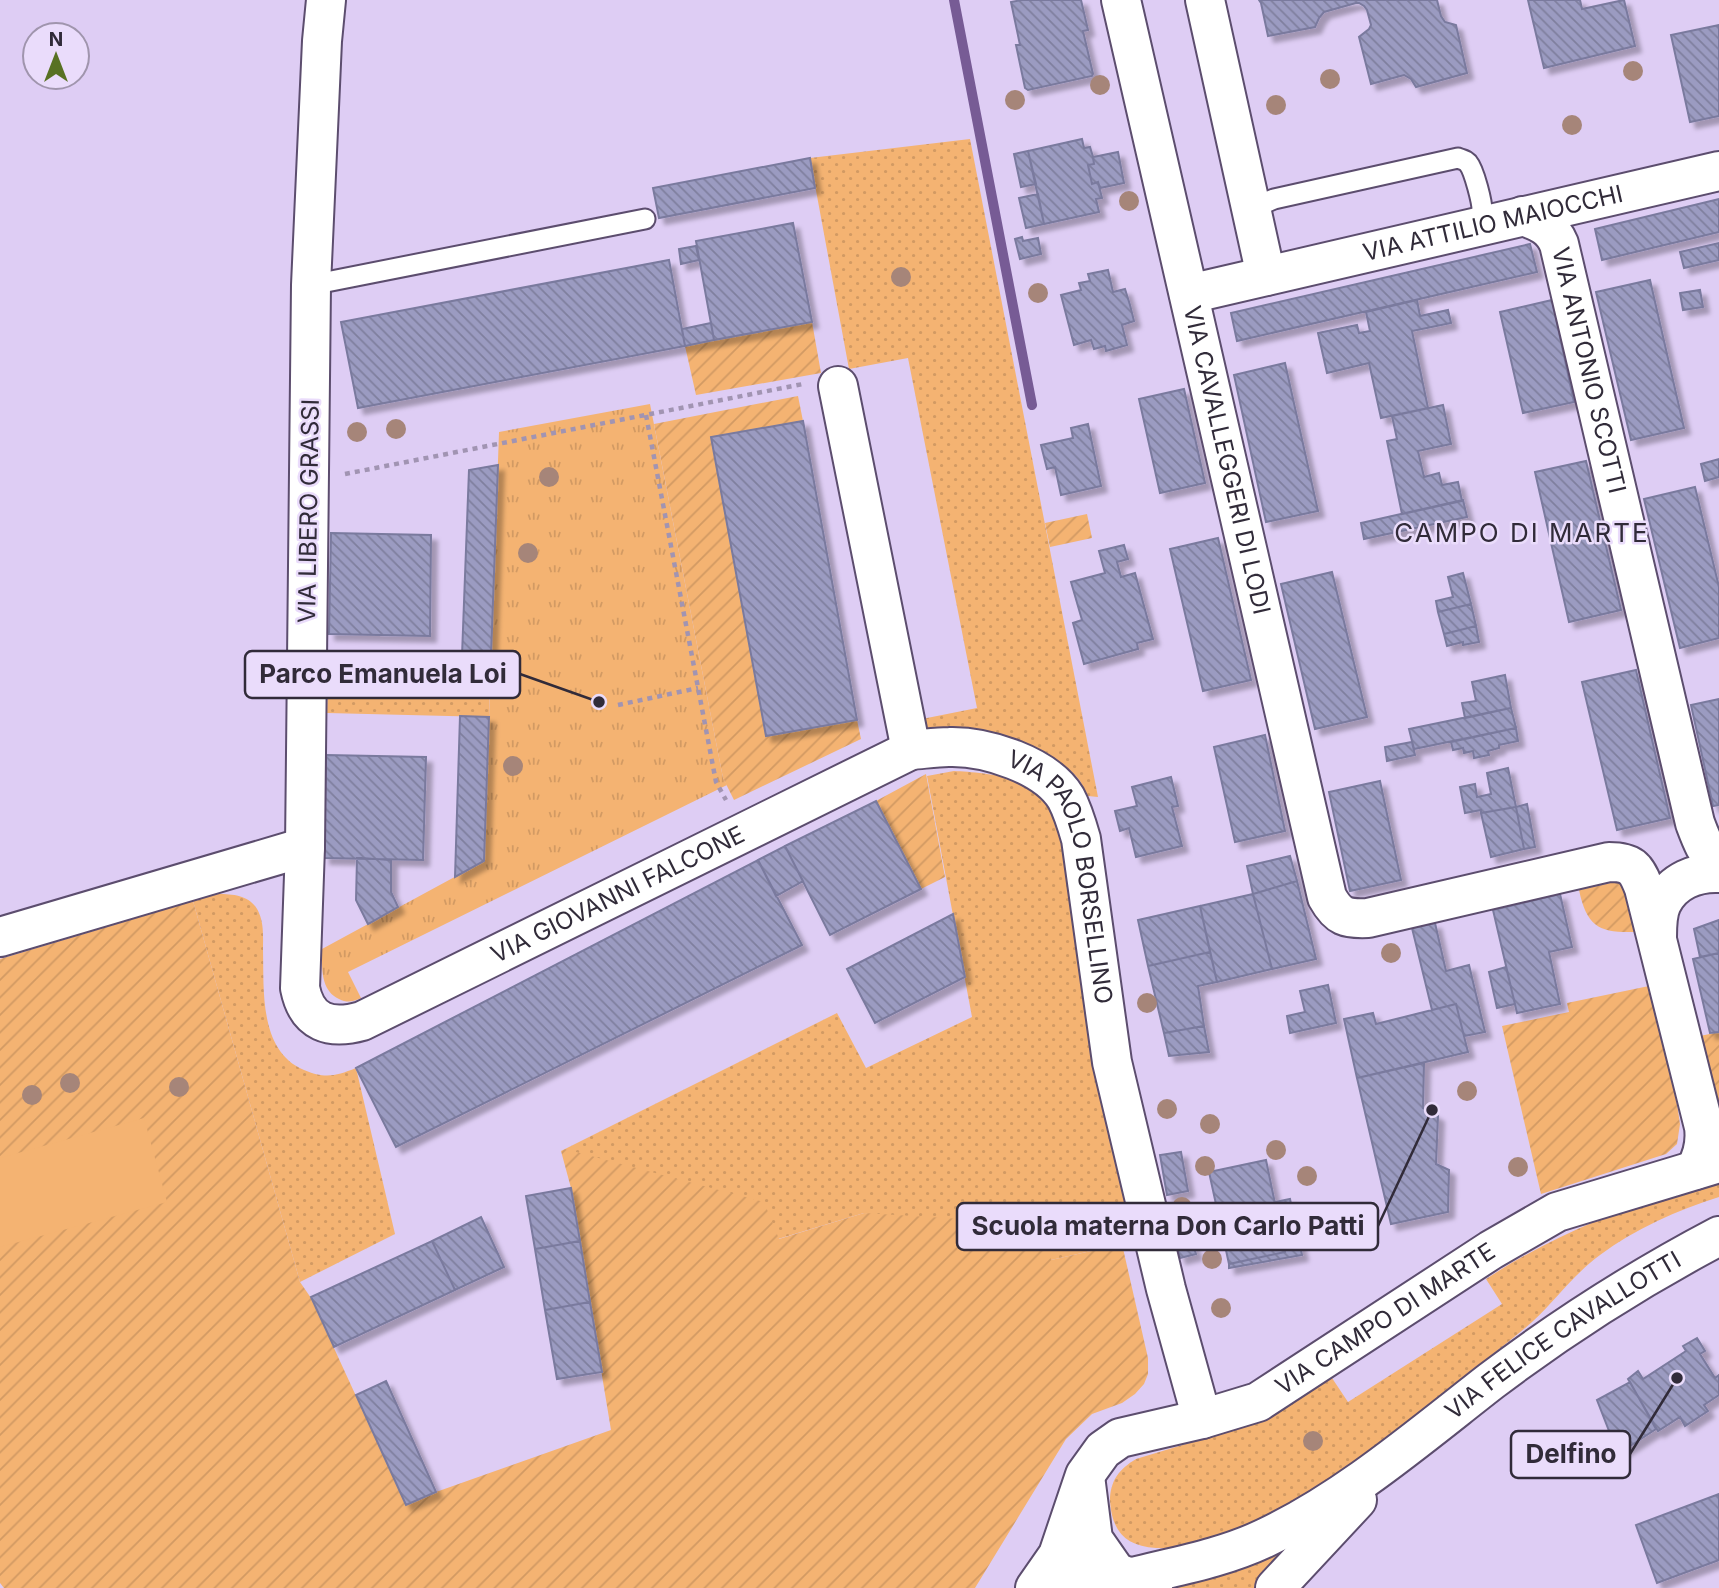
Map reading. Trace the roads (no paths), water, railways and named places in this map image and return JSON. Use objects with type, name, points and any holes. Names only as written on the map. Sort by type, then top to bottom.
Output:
[{"type":"street","name":"VIA LIBERO GRASSI","points":[[324,1022],[310,1013],[303,1003],[300,988],[305,847],[311,285],[326,0]]},
{"type":"street","name":"VIA CAVALLEGGERI DI LODI","points":[[1121,0],[1327,897],[1333,909],[1342,916]]},
{"type":"street","points":[[1205,0],[1266,276]]},
{"type":"street","name":"VIA ATTILIO MAIOCCHI","points":[[1189,294],[1719,171]]},
{"type":"street","name":"VIA ANTONIO SCOTTI","points":[[1523,216],[1546,226],[1555,234],[1559,244],[1695,822],[1703,844],[1719,865]]},
{"type":"street","points":[[838,386],[911,750]]},
{"type":"street","name":"VIA PAOLO BORSELLINO","points":[[911,750],[951,747],[992,752],[1025,764],[1049,778],[1065,796],[1075,818],[1081,839],[1112,1062],[1166,1289],[1202,1419]]},
{"type":"street","name":"VIA GIOVANNI FALCONE","points":[[324,1022],[339,1025],[362,1021],[911,750]]},
{"type":"street","points":[[0,937],[305,847]]},
{"type":"street","name":"VIA CAMPO DI MARTE","points":[[1037,1588],[1058,1555],[1085,1475],[1103,1450],[1120,1438],[1202,1419],[1258,1402],[1491,1250],[1556,1212],[1707,1167],[1703,1154],[1704,1127],[1657,939],[1640,877],[1633,867],[1625,862],[1609,862],[1368,918],[1353,919],[1342,916]]},
{"type":"street","name":"VIA CAMPO DI MARTE","points":[[1657,939],[1662,904],[1670,892],[1680,882],[1693,876],[1719,873]]},
{"type":"street","name":"VIA FELICE CAVALLOTTI","points":[[1037,1588],[1067,1574],[1091,1570],[1134,1579],[1226,1554],[1266,1538],[1320,1507],[1412,1444],[1541,1345],[1625,1290],[1719,1236]]},
{"type":"street","name":"VIA FELICE CAVALLOTTI","points":[[1275,1588],[1412,1444]]},
{"type":"street","points":[[1085,1475],[1093,1539],[1134,1579]]},
{"type":"lane","points":[[1255,224],[1256,214],[1266,202],[1458,158],[1468,164],[1472,171],[1482,213],[1480,219],[1468,229]]},
{"type":"lane","points":[[311,285],[645,219]]},
{"type":"waterway","points":[[954,0],[1032,405]]},
{"type":"place","name":"Parco Emanuela Loi","points":[[599,702]]},
{"type":"place","name":"Scuola materna Don Carlo Patti","points":[[1432,1110]]},
{"type":"place","name":"Delfino","points":[[1677,1378]]},
{"type":"district","name":"CAMPO DI MARTE","points":[[1522,533]]}]
